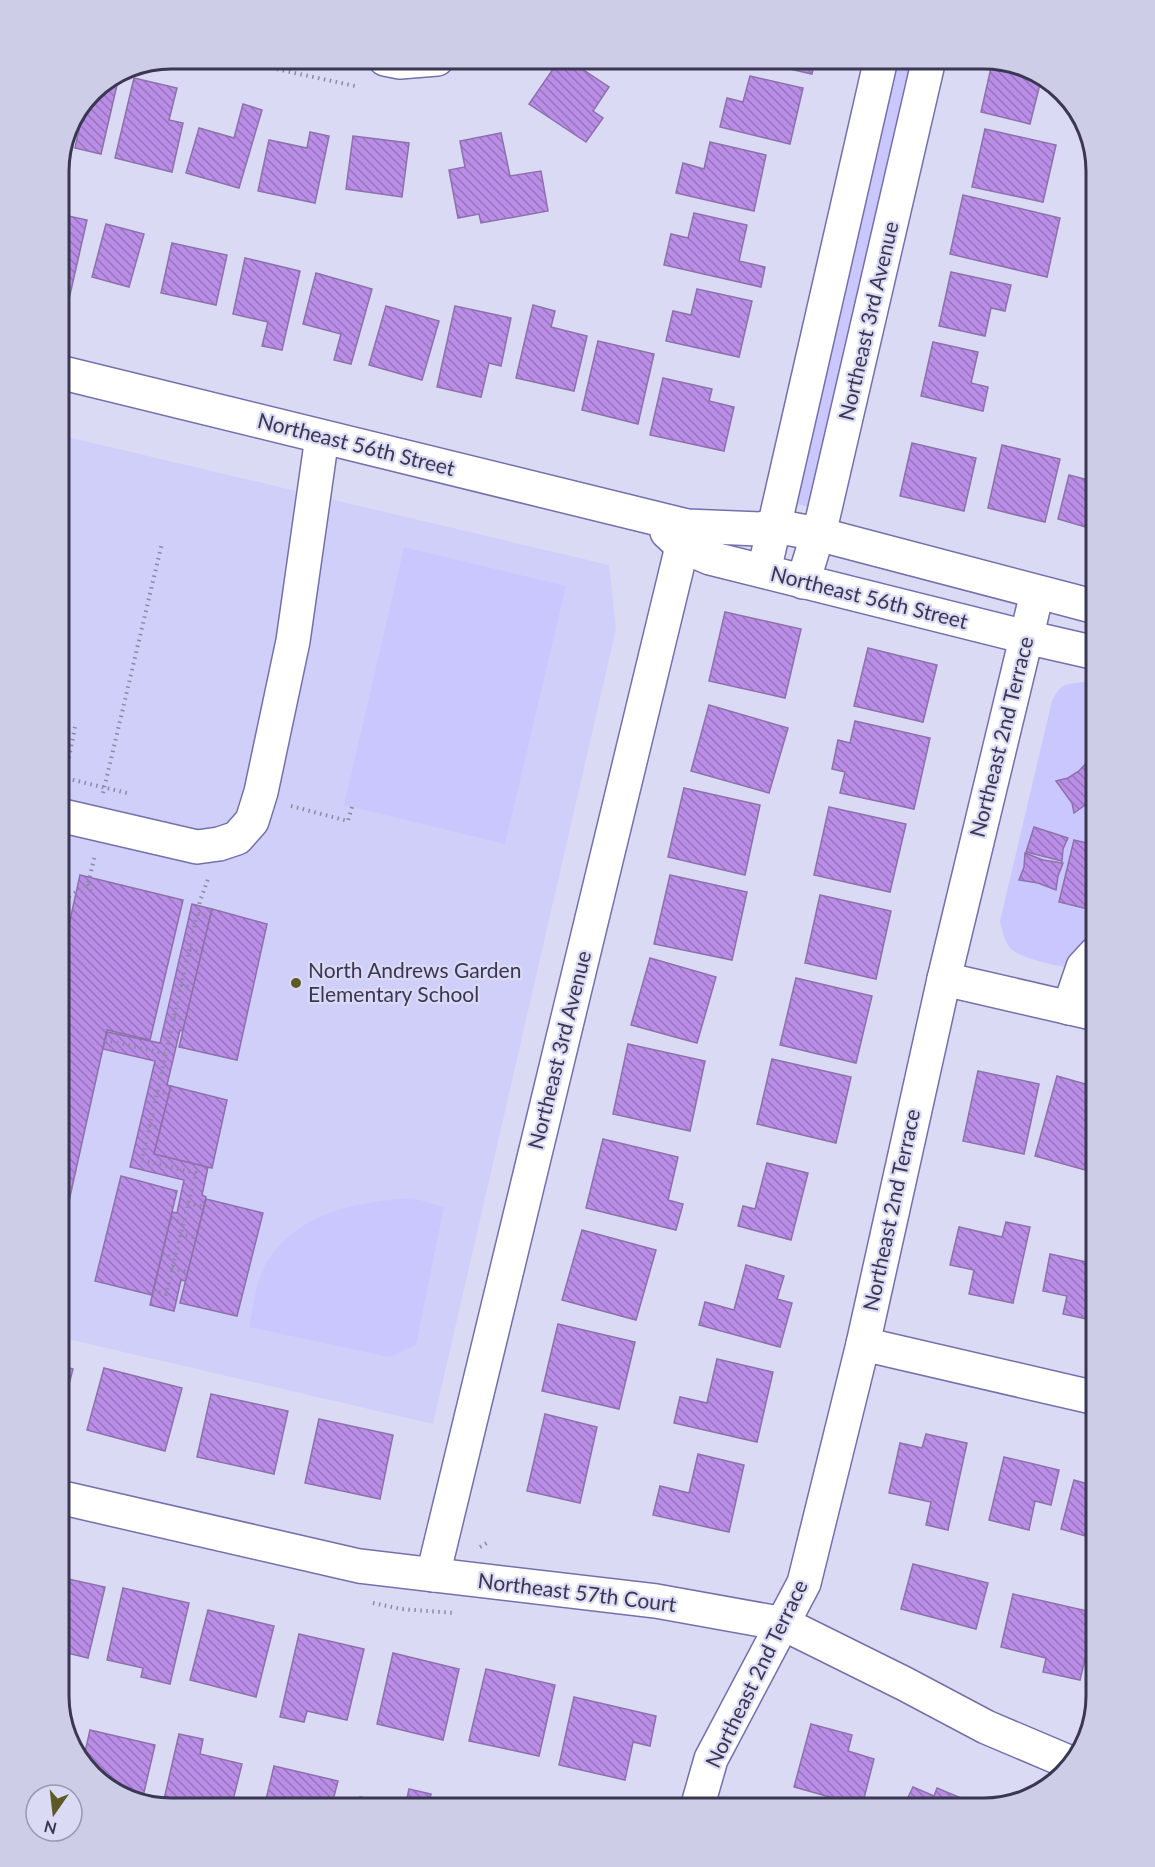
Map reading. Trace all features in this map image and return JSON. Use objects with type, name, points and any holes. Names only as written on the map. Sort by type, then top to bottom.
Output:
[{"type":"street","points":[[764,571],[879,69]]},
{"type":"street","name":"Northeast 3rd Avenue","points":[[803,582],[818,534],[927,69]]},
{"type":"street","name":"Northeast 56th Street","points":[[69,374],[654,518],[684,536],[710,558],[1086,650]]},
{"type":"street","points":[[69,821],[96,837],[197,847],[219,844],[237,838],[252,821],[261,792],[293,641],[322,436]]},
{"type":"street","name":"Northeast 56th Street","points":[[684,536],[775,526],[818,534],[1086,605]]},
{"type":"street","name":"Northeast 3rd Avenue","points":[[433,1575],[684,536]]},
{"type":"street","name":"Northeast 2nd Terrace","points":[[700,1798],[711,1760],[804,1583],[863,1344],[944,979],[1037,593]]},
{"type":"street","points":[[944,979],[1083,1011],[1083,967],[1086,964]]},
{"type":"street","points":[[863,1344],[1086,1396]]},
{"type":"street","name":"Northeast 57th Court","points":[[69,1500],[359,1566],[656,1601],[784,1624],[986,1727],[1063,1760]]},
{"type":"path","points":[[277,69],[355,87]]},
{"type":"path","points":[[92,894],[87,884],[104,787],[162,543]]},
{"type":"path","points":[[69,758],[75,727]]},
{"type":"path","points":[[69,779],[131,794]]},
{"type":"path","points":[[290,806],[348,821],[352,807]]},
{"type":"path","points":[[153,1291],[165,1294],[196,1173],[142,1160],[181,985],[208,879]]},
{"type":"path","points":[[69,896],[87,884]]},
{"type":"path","points":[[198,914],[210,917]]},
{"type":"path","points":[[190,950],[202,952]]},
{"type":"path","points":[[181,985],[193,988]]},
{"type":"path","points":[[174,1017],[186,1019]]},
{"type":"path","points":[[105,1040],[166,1054]]},
{"type":"path","points":[[157,1092],[169,1094]]},
{"type":"path","points":[[149,1126],[160,1128]]},
{"type":"path","points":[[188,1203],[204,1207]]},
{"type":"path","points":[[171,1220],[183,1223]]},
{"type":"path","points":[[180,1234],[196,1239]]},
{"type":"path","points":[[162,1255],[174,1258]]},
{"type":"path","points":[[172,1268],[188,1272]]},
{"type":"shaded area","points":[[890,69],[917,69],[815,509],[791,502]]},
{"type":"shaded area","name":"North Andrews Garden Elementary School","points":[[69,437],[609,565],[616,629],[433,1424],[69,1339]]},
{"type":"shaded area","points":[[404,547],[566,586],[505,844],[344,805]]},
{"type":"shaded area","points":[[1086,682],[1086,972],[1037,961],[1016,953],[1006,942],[1000,921],[1052,701],[1064,685]]},
{"type":"shaded area","points":[[413,1198],[444,1207],[416,1345],[389,1357],[249,1327],[262,1272],[274,1252],[289,1236],[326,1214],[369,1203]]},
{"type":"building","points":[[553,69],[582,69],[609,87],[593,111],[603,118],[586,142],[529,104]]},
{"type":"building","points":[[790,69],[813,69],[812,74]]},
{"type":"building","points":[[991,69],[1017,74],[1040,85],[1030,124],[981,112]]},
{"type":"building","points":[[750,76],[803,88],[790,144],[720,127],[727,98],[743,102]]},
{"type":"building","points":[[134,78],[177,88],[169,120],[183,123],[172,172],[115,158]]},
{"type":"building","points":[[117,85],[101,154],[75,148],[86,114],[99,99]]},
{"type":"building","points":[[243,104],[262,110],[239,188],[186,173],[199,128],[234,138]]},
{"type":"building","points":[[985,129],[1056,145],[1043,202],[972,187]]},
{"type":"building","points":[[310,132],[329,136],[315,203],[258,191],[269,140],[307,148]]},
{"type":"building","points":[[501,133],[510,176],[541,171],[548,211],[481,223],[479,214],[458,218],[449,170],[465,167],[460,141]]},
{"type":"building","points":[[353,136],[409,143],[402,197],[346,189]]},
{"type":"building","points":[[710,142],[766,155],[754,211],[676,193],[683,163],[704,169]]},
{"type":"building","points":[[963,195],[1060,218],[1047,277],[950,254]]},
{"type":"building","points":[[694,213],[747,225],[739,261],[765,267],[761,287],[664,265],[671,234],[688,238]]},
{"type":"building","points":[[69,216],[87,220],[69,299]]},
{"type":"building","points":[[106,224],[144,234],[129,287],[92,277]]},
{"type":"building","points":[[172,243],[227,255],[216,305],[161,293]]},
{"type":"building","points":[[245,258],[300,271],[282,350],[262,346],[268,322],[233,314]]},
{"type":"building","points":[[951,272],[1011,285],[1005,311],[991,308],[985,336],[939,326]]},
{"type":"building","points":[[316,273],[372,289],[351,364],[334,360],[341,334],[303,324]]},
{"type":"building","points":[[697,289],[752,301],[739,357],[666,341],[673,311],[691,315]]},
{"type":"building","points":[[533,305],[555,311],[551,327],[587,336],[574,391],[516,378]]},
{"type":"building","points":[[386,306],[439,321],[422,380],[369,365]]},
{"type":"building","points":[[455,306],[511,318],[501,366],[489,363],[481,397],[437,387]]},
{"type":"building","points":[[598,341],[654,354],[638,424],[582,410]]},
{"type":"building","points":[[933,342],[978,352],[971,383],[988,387],[983,411],[921,396]]},
{"type":"building","points":[[663,378],[712,389],[709,401],[734,407],[724,451],[650,435]]},
{"type":"building","points":[[912,443],[976,458],[964,511],[900,496]]},
{"type":"building","points":[[1002,445],[1060,459],[1045,522],[988,508]]},
{"type":"building","points":[[1069,475],[1086,479],[1086,527],[1058,519]]},
{"type":"building","points":[[725,612],[801,629],[785,698],[709,681]]},
{"type":"building","points":[[868,648],[937,665],[923,722],[854,706]]},
{"type":"building","points":[[709,705],[788,728],[769,793],[691,771]]},
{"type":"building","points":[[855,721],[930,738],[914,809],[840,793],[845,772],[832,769],[838,740],[850,743]]},
{"type":"building","points":[[1086,763],[1086,804],[1074,813],[1072,803],[1056,781],[1068,778]]},
{"type":"building","points":[[684,788],[760,805],[745,875],[668,857]]},
{"type":"building","points":[[829,807],[906,824],[890,892],[814,875]]},
{"type":"building","points":[[1034,827],[1068,838],[1063,849],[1062,861],[1026,852]]},
{"type":"building","points":[[1074,840],[1086,843],[1086,909],[1059,902]]},
{"type":"building","points":[[1025,853],[1043,860],[1063,863],[1056,890],[1038,883],[1019,880],[1024,867]]},
{"type":"building","points":[[80,875],[183,900],[150,1040],[107,1030],[69,1201],[69,925]]},
{"type":"building","points":[[670,875],[747,892],[732,960],[654,944]]},
{"type":"building","points":[[820,895],[891,911],[876,979],[805,963]]},
{"type":"building","points":[[192,904],[212,909],[183,1031],[180,1030],[167,1085],[171,1086],[154,1154],[208,1167],[202,1195],[206,1197],[186,1281],[181,1280],[174,1311],[150,1305],[172,1212],[177,1213],[184,1180],[130,1167],[155,1061],[103,1049],[107,1032],[160,1043]]},
{"type":"building","points":[[212,909],[267,924],[237,1060],[179,1047]]},
{"type":"building","points":[[650,958],[716,977],[697,1043],[631,1025]]},
{"type":"building","points":[[796,978],[872,996],[856,1063],[780,1045]]},
{"type":"building","points":[[628,1044],[705,1061],[690,1131],[613,1114]]},
{"type":"building","points":[[772,1059],[851,1077],[836,1143],[757,1124]]},
{"type":"building","points":[[978,1071],[1039,1084],[1024,1154],[963,1141]]},
{"type":"building","points":[[1057,1076],[1086,1084],[1086,1170],[1035,1156]]},
{"type":"building","points":[[171,1086],[227,1100],[212,1168],[154,1154]]},
{"type":"building","points":[[603,1139],[678,1157],[668,1200],[683,1204],[676,1230],[586,1208]]},
{"type":"building","points":[[767,1163],[808,1173],[791,1240],[738,1226],[743,1206],[755,1209]]},
{"type":"building","points":[[121,1176],[177,1191],[152,1295],[95,1281]]},
{"type":"building","points":[[206,1199],[263,1213],[237,1316],[180,1303]]},
{"type":"building","points":[[1006,1222],[1030,1227],[1013,1303],[969,1294],[974,1270],[950,1265],[959,1227],[1002,1237]]},
{"type":"building","points":[[582,1230],[656,1250],[636,1320],[562,1300]]},
{"type":"building","points":[[1050,1254],[1086,1262],[1086,1319],[1063,1314],[1067,1296],[1043,1291]]},
{"type":"building","points":[[746,1265],[784,1276],[777,1299],[792,1303],[780,1347],[699,1325],[705,1302],[734,1310]]},
{"type":"building","points":[[558,1324],[635,1342],[619,1409],[542,1391]]},
{"type":"building","points":[[717,1359],[773,1372],[757,1442],[674,1423],[680,1397],[707,1403]]},
{"type":"building","points":[[69,1368],[73,1369],[69,1384]]},
{"type":"building","points":[[104,1368],[182,1388],[165,1451],[87,1430]]},
{"type":"building","points":[[211,1394],[288,1411],[274,1474],[197,1457]]},
{"type":"building","points":[[545,1414],[597,1427],[580,1503],[527,1491]]},
{"type":"building","points":[[319,1419],[393,1435],[380,1499],[305,1483]]},
{"type":"building","points":[[926,1434],[967,1443],[948,1530],[926,1525],[931,1502],[889,1493],[900,1443],[922,1448]]},
{"type":"building","points":[[698,1454],[744,1465],[729,1532],[653,1515],[660,1486],[689,1493]]},
{"type":"building","points":[[1004,1457],[1059,1470],[1051,1505],[1035,1501],[1029,1530],[989,1520]]},
{"type":"building","points":[[1074,1480],[1086,1483],[1086,1536],[1061,1529]]},
{"type":"building","points":[[913,1564],[988,1583],[976,1629],[901,1609]]},
{"type":"building","points":[[69,1579],[105,1587],[88,1658],[69,1653]]},
{"type":"building","points":[[123,1588],[189,1603],[170,1684],[141,1677],[143,1668],[107,1660]]},
{"type":"building","points":[[1013,1594],[1086,1611],[1086,1655],[1080,1680],[1043,1672],[1046,1658],[1001,1647]]},
{"type":"building","points":[[208,1610],[274,1626],[256,1697],[190,1680]]},
{"type":"building","points":[[299,1634],[364,1649],[347,1720],[307,1711],[304,1722],[280,1717]]},
{"type":"building","points":[[393,1653],[459,1669],[443,1740],[377,1724]]},
{"type":"building","points":[[486,1669],[555,1685],[539,1756],[469,1741]]},
{"type":"building","points":[[574,1697],[656,1716],[650,1746],[633,1742],[625,1780],[559,1765]]},
{"type":"building","points":[[811,1724],[852,1735],[848,1751],[874,1759],[864,1798],[833,1798],[794,1787]]},
{"type":"building","points":[[90,1730],[155,1745],[144,1794],[114,1781],[85,1752]]},
{"type":"building","points":[[179,1734],[203,1739],[200,1754],[242,1764],[234,1798],[164,1798]]},
{"type":"building","points":[[274,1766],[338,1781],[334,1798],[266,1798]]},
{"type":"building","points":[[913,1787],[934,1796],[937,1788],[961,1798],[908,1798]]},
{"type":"building","points":[[409,1789],[431,1794],[430,1798],[407,1798]]},
{"type":"place","name":"North Andrews Garden Elementary School","points":[[296,983]]}]
